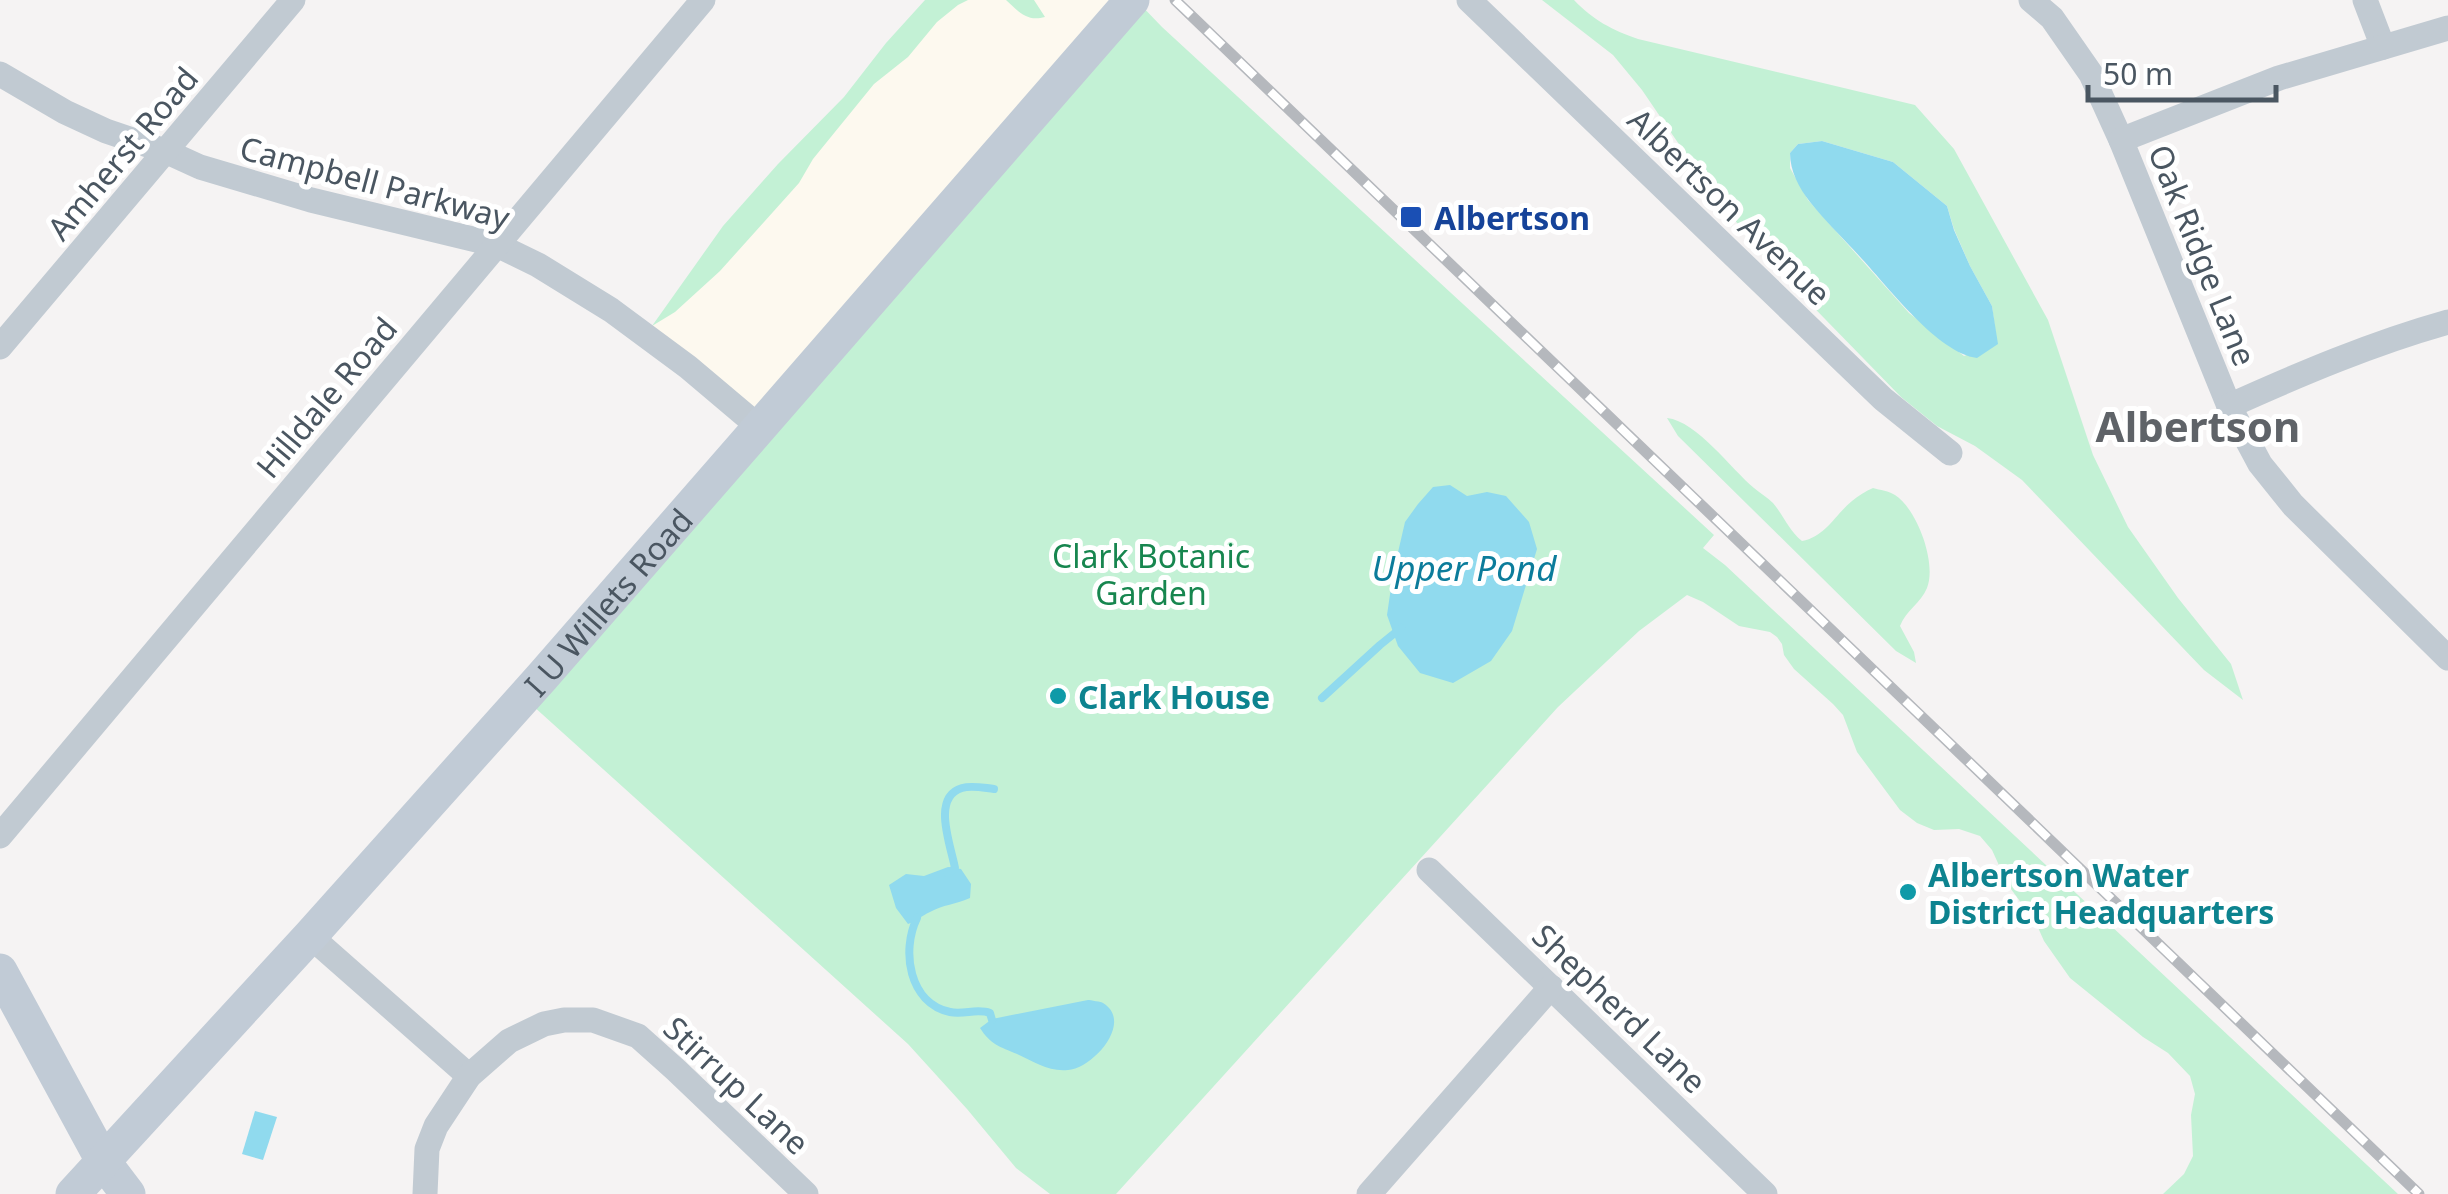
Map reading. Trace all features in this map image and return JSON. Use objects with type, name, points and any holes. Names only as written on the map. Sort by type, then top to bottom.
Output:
[{"type":"main road","name":"I U Willets Road","points":[[72,1194],[542,677],[1132,0]]},
{"type":"main road","points":[[0,971],[104,1161],[128,1194]]},
{"type":"street","name":"Amherst Road","points":[[0,347],[293,0]]},
{"type":"street","name":"Hilldale Road","points":[[0,836],[702,0]]},
{"type":"street","name":"Albertson Avenue","points":[[1469,0],[1884,399],[1950,453]]},
{"type":"street","name":"Oak Ridge Lane","points":[[2031,0],[2052,18],[2091,74],[2229,406],[2260,464],[2293,506],[2448,658]]},
{"type":"street","points":[[2365,0],[2383,46]]},
{"type":"street","points":[[2121,140],[2279,78],[2448,28]]},
{"type":"street","name":"Campbell Parkway","points":[[0,74],[65,112],[200,167],[311,200],[497,244],[611,310],[688,366],[760,427]]},
{"type":"street","points":[[2229,406],[2412,332],[2448,322]]},
{"type":"street","name":"Shepherd Lane","points":[[1429,870],[1765,1194]]},
{"type":"street","points":[[310,936],[469,1076]]},
{"type":"street","points":[[1369,1194],[1551,987]]},
{"type":"street","name":"Stirrup Lane","points":[[425,1194],[427,1149],[436,1126],[469,1076],[509,1041],[544,1024],[564,1020],[593,1020],[638,1036],[806,1194]]},
{"type":"shaded area","points":[[943,0],[1133,0],[759,427],[645,334]]},
{"type":"green space","points":[[925,0],[968,0],[937,22],[908,57],[874,84],[813,159],[799,183],[720,271],[675,312],[652,326],[723,226],[844,97]]},
{"type":"green space","points":[[1006,0],[1034,0],[1045,17],[1028,17]]},
{"type":"green space","name":"Clark Botanic Garden","points":[[1136,0],[1714,535],[1703,548],[2398,1194],[2163,1194],[2184,1174],[2193,1156],[2191,1115],[2195,1094],[2190,1076],[2168,1053],[2070,978],[1980,836],[1959,829],[1934,830],[1900,810],[1857,752],[1843,715],[1794,669],[1777,637],[1739,626],[1687,595],[1639,631],[1558,707],[1116,1194],[1050,1194],[1016,1168],[908,1044],[522,696]]},
{"type":"green space","points":[[1542,0],[1574,0],[1603,24],[1638,39],[1915,105],[1954,149],[2048,320],[2093,455],[2128,527],[2231,664],[2243,700],[2204,670],[2022,480],[1975,446],[1937,426],[1901,397],[1755,247],[1613,55]],"holes":[[[1822,141],[1893,162],[1947,206],[1970,266],[1992,306],[1997,344],[1964,356],[1909,313],[1808,200],[1790,168],[1790,153],[1798,144]]]},
{"type":"green space","points":[[1667,418],[1702,437],[1773,503],[1802,541],[1817,535],[1852,501],[1873,488],[1893,494],[1903,502],[1923,537],[1929,565],[1927,588],[1900,626],[1916,663],[1896,651],[1678,436]]},
{"type":"water","points":[[1822,141],[1893,162],[1947,206],[1970,266],[1992,306],[1998,344],[1977,358],[1946,344],[1915,318],[1816,209],[1796,179],[1790,153],[1798,144]]},
{"type":"water","name":"Upper Pond","points":[[1450,485],[1467,496],[1487,492],[1506,496],[1529,522],[1537,549],[1512,631],[1491,661],[1453,683],[1420,673],[1398,646],[1387,615],[1405,522],[1433,487]]},
{"type":"water","points":[[948,867],[961,869],[971,884],[970,898],[908,924],[896,908],[889,885],[906,874],[924,876]]},
{"type":"water","points":[[1088,1000],[1102,1003],[1111,1011],[1112,1032],[1098,1053],[1068,1070],[1048,1068],[1000,1047],[980,1028],[992,1019]]},
{"type":"water","points":[[255,1111],[277,1117],[263,1160],[242,1154]]},
{"type":"waterway","points":[[1322,698],[1401,628]]},
{"type":"waterway","points":[[948,874],[955,868],[945,823],[947,801],[962,788],[994,789]]},
{"type":"waterway","points":[[917,918],[910,960],[917,987],[925,998],[950,1012],[990,1013],[992,1020]]},
{"type":"railway","points":[[1175,0],[2419,1194]]},
{"type":"place","name":"Albertson","points":[[1411,217]]},
{"type":"place","name":"Clark House","points":[[1058,696]]},
{"type":"place","name":"Albertson Water District Headquarters","points":[[1908,892]]},
{"type":"district","name":"Albertson","points":[[2198,425]]}]
